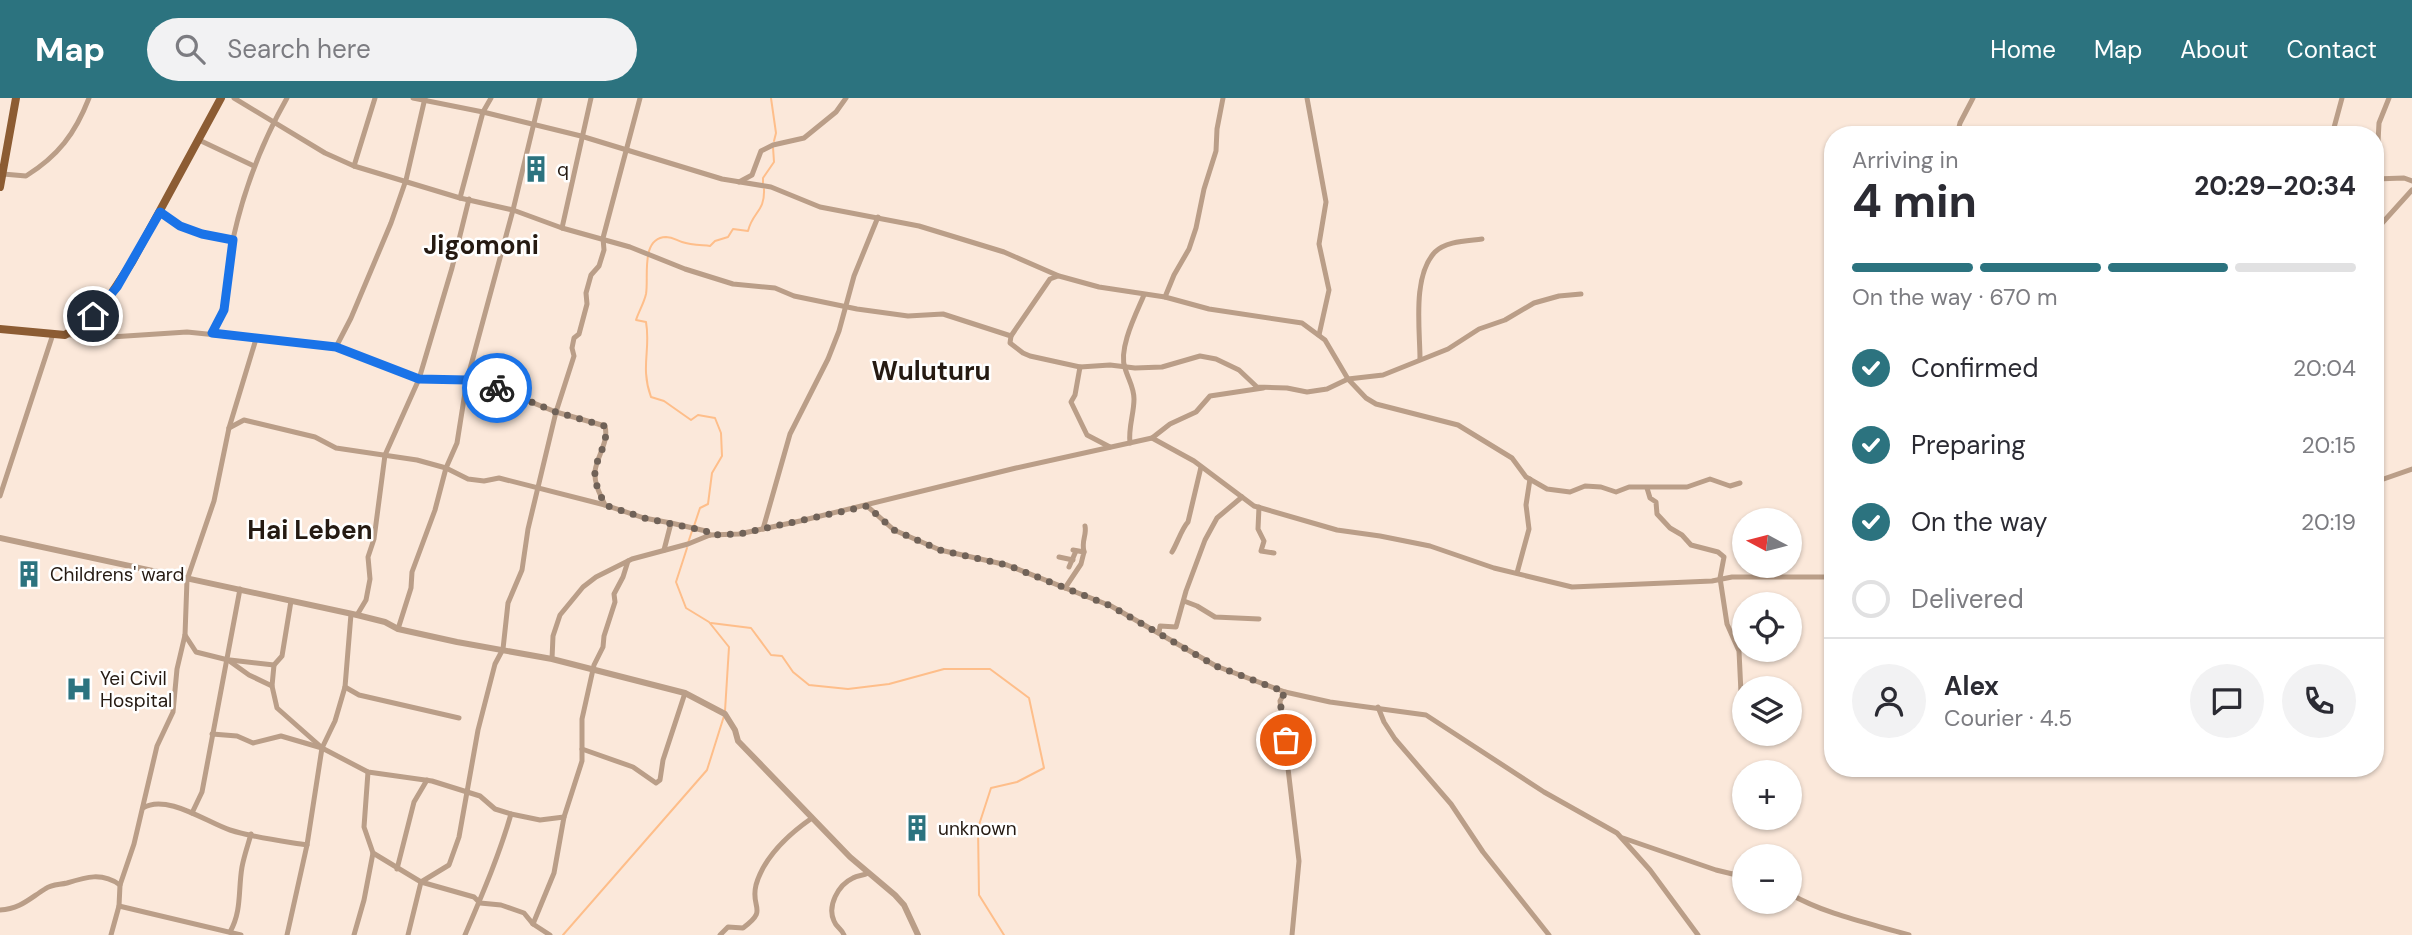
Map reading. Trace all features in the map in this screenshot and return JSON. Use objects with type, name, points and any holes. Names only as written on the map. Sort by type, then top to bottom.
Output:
[{"type":"main road","points":[[0,187],[16,98]]},
{"type":"main road","points":[[0,329],[65,335],[93,316],[117,287],[221,98]]},
{"type":"street","points":[[3,174],[26,176],[53,157],[66,143],[89,98]]},
{"type":"street","points":[[234,98],[272,123],[354,166],[603,238],[685,270],[733,284],[775,288],[794,296],[908,316],[943,314],[1011,336]]},
{"type":"street","points":[[212,333],[224,310],[233,240],[254,166],[272,123],[287,98]]},
{"type":"street","points":[[354,166],[375,98]]},
{"type":"street","points":[[413,98],[581,136],[722,179],[767,187],[820,207],[919,226],[1004,252],[1059,276],[1099,287],[1165,297],[1209,309],[1302,323],[1325,340],[1348,379],[1366,398],[1376,404],[1458,425],[1512,458],[1530,479],[1547,489],[1570,492],[1585,486],[1616,492],[1629,487],[1687,487],[1710,479],[1730,486],[1740,483]]},
{"type":"street","points":[[460,198],[483,112],[491,98]]},
{"type":"street","points":[[398,629],[411,588],[412,572],[435,510],[446,468],[457,443],[467,380],[540,98]]},
{"type":"street","points":[[562,228],[591,98]]},
{"type":"street","points":[[408,935],[421,883],[449,865],[459,837],[466,792],[495,664],[503,649],[508,603],[522,570],[556,412],[574,356],[574,338],[579,334],[591,275],[599,266],[604,250],[603,238],[640,98]]},
{"type":"street","points":[[739,182],[752,175],[761,151],[773,145],[804,138],[836,112],[846,98]]},
{"type":"street","points":[[1165,297],[1189,249],[1196,228],[1216,151],[1223,98]]},
{"type":"street","points":[[1307,98],[1326,202],[1319,244],[1329,290],[1319,335]]},
{"type":"street","points":[[1959,126],[1973,98]]},
{"type":"street","points":[[2335,126],[2343,98]]},
{"type":"street","points":[[2379,126],[2389,98]]},
{"type":"street","points":[[336,347],[391,223],[406,180],[425,100]]},
{"type":"street","points":[[199,140],[254,166]]},
{"type":"street","points":[[2384,179],[2404,178],[2412,181]]},
{"type":"street","points":[[2384,221],[2412,190]]},
{"type":"street","points":[[287,935],[307,845],[322,748],[335,721],[345,687],[354,615],[366,600],[370,579],[368,557],[374,539],[385,455],[419,379],[469,199]]},
{"type":"street","points":[[160,212],[180,226],[202,234],[233,240]]},
{"type":"street","points":[[763,529],[790,434],[828,359],[853,276],[878,217]]},
{"type":"street","points":[[1420,359],[1418,306],[1429,263],[1436,251],[1455,243],[1482,239]]},
{"type":"street","points":[[1059,276],[1050,279],[1011,336],[1010,343],[1023,353],[1080,367],[1135,369],[1162,367],[1200,356],[1216,359],[1239,370],[1255,385],[1264,388]]},
{"type":"street","points":[[552,659],[553,636],[560,615],[583,587],[596,577],[628,561],[710,535],[739,534],[763,529],[1152,438],[1170,424],[1196,412],[1210,396],[1264,388],[1287,388],[1307,392],[1327,389],[1348,379],[1383,375],[1448,349],[1479,329],[1505,320],[1534,303],[1559,296],[1581,294]]},
{"type":"street","points":[[1130,443],[1134,398],[1132,381],[1124,367],[1130,328],[1144,295]]},
{"type":"street","points":[[65,335],[111,337],[160,332],[212,333],[336,347],[419,379],[467,380],[491,386],[556,412],[605,426],[607,435],[595,471],[596,485],[605,505]]},
{"type":"street","points":[[0,496],[53,334]]},
{"type":"street","points":[[111,935],[119,905],[120,885],[131,853],[157,746],[173,712],[177,669],[185,635],[187,580],[214,500],[229,428],[256,339]]},
{"type":"street","points":[[1080,367],[1075,395],[1071,402],[1087,435],[1110,447]]},
{"type":"street","points":[[229,428],[244,420],[315,437],[336,448],[417,460],[446,468],[468,479],[484,481],[499,478],[605,505],[644,518],[696,528],[710,535]]},
{"type":"street","points":[[1152,438],[1201,467],[1259,507],[1337,530],[1430,546],[1572,587],[1693,582],[1720,578],[1824,577]]},
{"type":"street","points":[[1172,552],[1181,537],[1183,526],[1188,522],[1201,467]]},
{"type":"street","points":[[2384,479],[2412,469]]},
{"type":"street","points":[[1517,573],[1529,529],[1526,505],[1530,479]]},
{"type":"street","points":[[1647,488],[1650,498],[1657,502],[1657,514],[1670,528],[1682,535],[1691,545],[1718,552],[1724,557],[1720,578],[1727,624],[1739,651],[1740,676]]},
{"type":"street","points":[[1159,633],[1160,626],[1176,627],[1185,591],[1217,518],[1242,497]]},
{"type":"street","points":[[867,506],[894,530],[940,550],[1007,565],[1111,606],[1216,666],[1285,692],[1330,702],[1426,715],[1544,792],[1623,838],[1732,874]]},
{"type":"street","points":[[1259,507],[1258,529],[1264,541],[1261,551],[1274,553]]},
{"type":"street","points":[[664,550],[671,523]]},
{"type":"street","points":[[1065,588],[1081,564],[1084,552],[1081,543],[1086,531],[1085,526]]},
{"type":"street","points":[[0,538],[187,580],[240,589],[385,622],[398,629],[457,642],[552,659],[685,693],[725,714],[735,730],[737,741],[868,873],[904,905],[915,933]]},
{"type":"street","points":[[1069,567],[1074,551],[1084,552]]},
{"type":"street","points":[[1059,557],[1073,560]]},
{"type":"street","points":[[533,924],[554,873],[564,817],[580,769],[582,719],[615,602],[614,594],[628,561]]},
{"type":"street","points":[[192,813],[202,792],[240,589]]},
{"type":"street","points":[[291,601],[282,656],[274,665],[272,686],[277,708],[322,748]]},
{"type":"street","points":[[1184,601],[1215,617],[1259,619]]},
{"type":"street","points":[[185,635],[196,652],[228,660],[274,665]]},
{"type":"street","points":[[228,660],[249,676],[272,686]]},
{"type":"street","points":[[345,687],[359,695],[459,718]]},
{"type":"street","points":[[1285,692],[1280,701],[1299,861],[1292,935]]},
{"type":"street","points":[[582,749],[634,767],[656,783],[660,780],[663,760],[685,693]]},
{"type":"street","points":[[1378,707],[1395,740],[1451,804],[1483,852],[1549,935]]},
{"type":"street","points":[[212,734],[237,736],[253,743],[281,736],[322,748],[368,772],[427,780],[480,796],[495,809],[510,814],[540,820],[564,817]]},
{"type":"street","points":[[354,935],[373,853],[364,827],[368,772]]},
{"type":"street","points":[[397,869],[414,802],[427,780]]},
{"type":"street","points":[[148,789],[158,804]]},
{"type":"street","points":[[142,809],[149,804],[158,804],[192,813],[229,830],[307,845]]},
{"type":"street","points":[[466,935],[507,832],[510,814]]},
{"type":"street","points":[[720,935],[728,927],[743,928],[755,919],[758,914],[756,886],[771,857],[798,828],[812,818]]},
{"type":"street","points":[[230,932],[236,922],[241,900],[242,869],[251,834]]},
{"type":"street","points":[[1623,838],[1698,935]]},
{"type":"street","points":[[373,853],[421,883],[474,897],[480,903],[501,905],[524,913],[533,924],[550,935]]},
{"type":"street","points":[[844,935],[834,922],[831,909],[834,900],[848,881],[868,873]]},
{"type":"street","points":[[0,910],[10,910],[30,902],[47,888],[79,877],[111,878],[120,885]]},
{"type":"street","points":[[1802,901],[1833,913],[1909,935]]},
{"type":"street","points":[[119,905],[241,935]]},
{"type":"waterway","points":[[771,98],[776,133],[774,141]]},
{"type":"waterway","points":[[763,183],[763,178],[774,162],[773,147]]},
{"type":"waterway","points":[[694,526],[700,508],[708,504],[712,473],[722,456],[721,433],[715,418],[698,415],[691,420],[664,401],[651,397],[646,376],[646,322],[636,320],[646,294],[647,260],[652,244],[658,239],[666,237],[689,244],[710,246],[715,241],[728,237],[733,229],[748,231],[763,202],[764,189]]},
{"type":"waterway","points":[[688,543],[692,531]]},
{"type":"waterway","points":[[687,548],[676,582],[686,608],[709,622],[729,647],[725,711]]},
{"type":"waterway","points":[[711,623],[751,628],[771,655],[782,656],[793,672],[809,685],[848,689],[889,684],[944,669],[990,669],[1029,698],[1044,768],[1017,782],[991,788],[978,828],[979,895],[1004,935]]},
{"type":"waterway","points":[[563,935],[707,770],[724,716]]},
{"type":"way so far","points":[[497,388],[556,412],[605,426],[607,435],[595,471],[596,485],[605,505],[644,518],[706,531],[710,535],[739,534],[867,506],[894,530],[940,550],[1007,565],[1111,606],[1216,666],[1285,692],[1280,701],[1286,740]]},
{"type":"place","name":"q","points":[[536,169]]},
{"type":"place","name":"Childrens' ward","points":[[29,574]]},
{"type":"place","name":"Yei Civil Hospital","points":[[79,689]]},
{"type":"place","name":"unknown","points":[[917,828]]},
{"type":"district","name":"Jigomoni","points":[[481,245]]},
{"type":"district","name":"Wuluturu","points":[[931,371]]},
{"type":"district","name":"Hai Leben","points":[[310,530]]},
{"type":"route","points":[[93,316],[117,287],[160,212],[180,226],[202,234],[233,240],[224,310],[212,333],[336,347],[419,379],[467,380],[497,388]]}]
